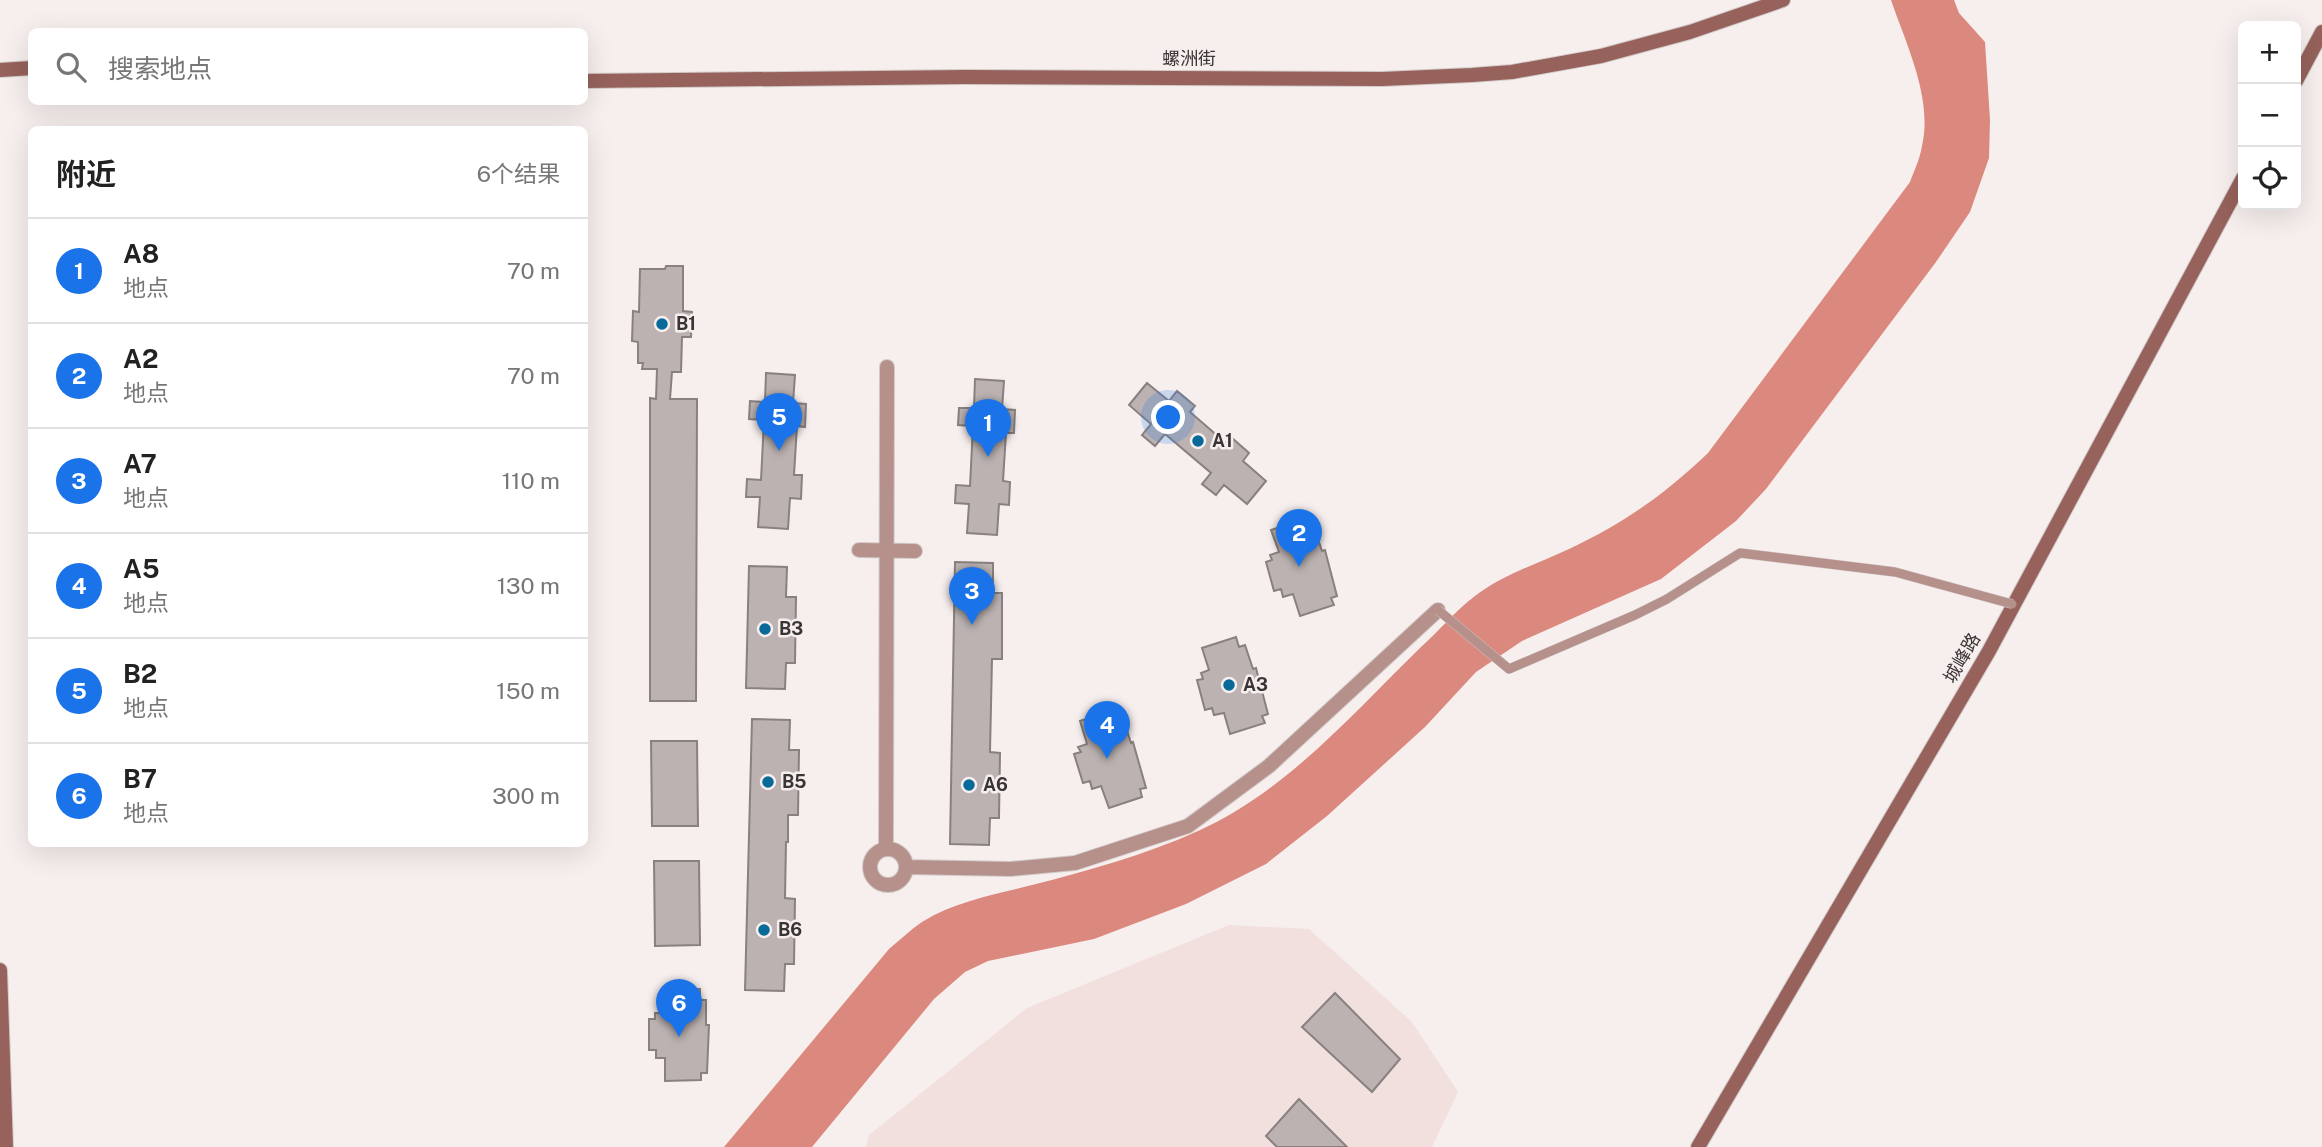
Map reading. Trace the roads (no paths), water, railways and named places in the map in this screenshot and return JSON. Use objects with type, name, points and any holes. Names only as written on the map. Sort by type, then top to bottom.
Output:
[{"type":"street","name":"螺洲街","points":[[588,80],[950,77],[1382,79],[1472,75],[1535,69],[1601,56],[1690,32],[1783,0]]},
{"type":"street","points":[[2301,72],[2322,32]]},
{"type":"street","points":[[0,70],[28,68]]},
{"type":"street","name":"城峰路","points":[[1698,1147],[1989,651],[2238,187]]},
{"type":"street","points":[[886,849],[887,367]]},
{"type":"street","points":[[859,550],[915,551]]},
{"type":"street","points":[[906,867],[1010,869],[1075,863],[1188,825],[1269,766],[1438,610]]},
{"type":"street","points":[[886,849],[898,852],[906,867],[899,882],[887,885],[877,881],[871,871],[872,859],[886,849]]},
{"type":"street","points":[[0,971],[1,1095],[6,1147]]},
{"type":"lane","points":[[1438,610],[1509,669],[1646,610],[1740,553],[1895,572],[2012,604]]},
{"type":"place","name":"B1","points":[[662,324]]},
{"type":"place","name":"A1","points":[[1198,441]]},
{"type":"place","name":"B2","points":[[779,451]]},
{"type":"place","name":"A8","points":[[988,457]]},
{"type":"place","name":"A2","points":[[1299,567]]},
{"type":"place","name":"A7","points":[[972,625]]},
{"type":"place","name":"B3","points":[[765,629]]},
{"type":"place","name":"A3","points":[[1229,685]]},
{"type":"place","name":"A5","points":[[1107,759]]},
{"type":"place","name":"B5","points":[[768,782]]},
{"type":"place","name":"A6","points":[[969,785]]},
{"type":"place","name":"B6","points":[[764,930]]},
{"type":"place","name":"B7","points":[[679,1037]]}]
